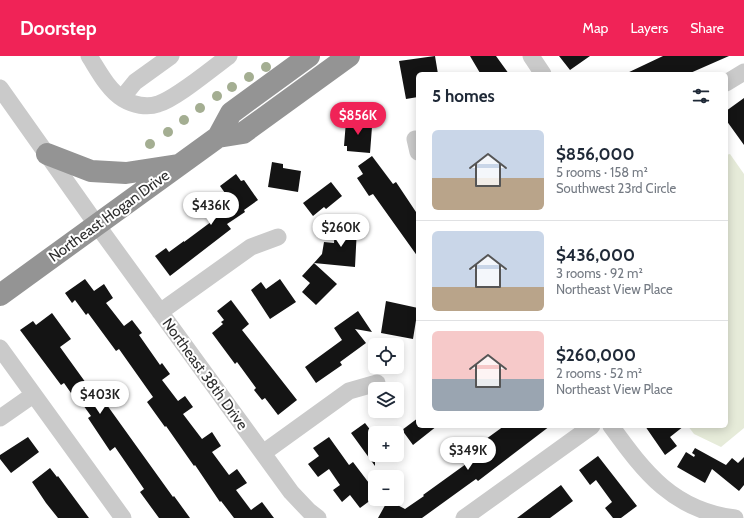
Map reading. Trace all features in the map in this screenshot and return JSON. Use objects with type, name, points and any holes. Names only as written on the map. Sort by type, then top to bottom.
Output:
[{"type":"highway","name":"Northeast Hogan Drive","points":[[218,137],[230,113],[309,56]]},
{"type":"highway","name":"Northeast Hogan Drive","points":[[0,295],[218,137],[243,133],[349,56]]},
{"type":"highway","points":[[47,154],[92,171],[126,173],[181,164]]},
{"type":"street","points":[[89,56],[113,90],[122,98],[133,104],[145,106],[158,104],[169,99],[229,56]]},
{"type":"street","points":[[122,98],[135,82],[172,56]]},
{"type":"street","points":[[531,56],[542,72]]},
{"type":"street","points":[[728,82],[744,72]]},
{"type":"street","name":"Northeast 38th Drive","points":[[0,88],[262,453],[291,492],[309,511],[318,518]]},
{"type":"street","points":[[160,312],[251,247],[278,237]]},
{"type":"street","points":[[0,348],[124,518]]},
{"type":"street","points":[[262,453],[349,391],[368,386]]},
{"type":"street","points":[[0,418],[33,395]]},
{"type":"street","points":[[464,518],[589,428]]},
{"type":"street","points":[[612,428],[637,463],[660,486],[700,514],[735,518]]},
{"type":"green space","points":[[728,154],[730,154],[744,174],[744,428],[721,447],[694,434],[690,428],[728,428]]},
{"type":"building","points":[[435,56],[438,72],[416,72],[416,97],[406,99],[399,61]]},
{"type":"building","points":[[470,56],[496,56],[508,72],[479,72]]},
{"type":"building","points":[[559,56],[590,56],[570,70]]},
{"type":"building","points":[[663,56],[729,56],[693,72],[629,72]]},
{"type":"building","points":[[744,98],[744,145],[728,123],[728,110]]},
{"type":"building","points":[[349,117],[366,118],[365,126],[372,127],[370,153],[347,151],[347,146],[344,146],[346,121],[349,121]]},
{"type":"building","points":[[372,156],[393,184],[396,182],[416,212],[416,254],[373,194],[369,196],[357,178],[363,174],[358,166]]},
{"type":"building","points":[[272,162],[283,164],[283,168],[301,171],[298,192],[268,187]]},
{"type":"building","points":[[236,174],[241,181],[244,180],[258,200],[244,210],[245,212],[227,224],[231,229],[170,276],[155,256],[166,248],[169,252],[227,210],[218,198],[225,193],[220,186]]},
{"type":"building","points":[[331,182],[342,196],[326,209],[324,207],[313,216],[303,203]]},
{"type":"building","points":[[335,226],[357,228],[355,267],[314,263],[322,254],[324,242],[334,243]]},
{"type":"building","points":[[314,263],[337,284],[316,305],[302,292],[310,283],[302,276]]},
{"type":"building","points":[[85,279],[94,291],[104,284],[113,298],[106,303],[124,326],[132,320],[142,333],[139,335],[160,365],[162,363],[170,374],[162,380],[178,401],[185,396],[193,407],[183,414],[202,439],[212,432],[221,446],[212,452],[229,475],[237,469],[247,483],[236,490],[251,510],[262,502],[274,518],[234,518],[221,501],[220,502],[195,465],[194,466],[147,402],[153,397],[119,349],[116,351],[88,313],[86,315],[75,300],[72,303],[65,293]]},
{"type":"building","points":[[280,279],[296,302],[270,319],[251,290],[261,282],[266,289]]},
{"type":"building","points":[[231,300],[249,324],[242,330],[297,400],[278,415],[265,398],[262,400],[254,390],[256,388],[237,362],[235,364],[212,333],[223,324],[221,322],[224,320],[217,311]]},
{"type":"building","points":[[386,301],[416,308],[416,320],[413,339],[381,333]]},
{"type":"building","points":[[358,311],[372,332],[355,329],[366,343],[340,362],[342,365],[316,383],[305,367],[342,340],[334,328]]},
{"type":"building","points":[[52,313],[71,339],[60,347],[91,390],[94,387],[173,497],[174,496],[190,518],[159,518],[140,492],[144,489],[115,447],[110,451],[88,418],[91,416],[73,391],[71,393],[64,383],[61,385],[20,330],[33,321],[36,325]]},
{"type":"building","points":[[416,420],[416,428],[434,428],[413,445],[404,433],[404,428]]},
{"type":"building","points":[[365,423],[368,427],[368,456],[351,433]]},
{"type":"building","points":[[501,428],[547,428],[478,481],[476,479],[422,518],[378,518],[385,506],[399,506],[405,509],[491,446],[486,439]]},
{"type":"building","points":[[646,428],[681,428],[670,437],[677,446],[665,455]]},
{"type":"building","points":[[28,437],[39,452],[11,473],[0,459],[0,455]]},
{"type":"building","points":[[329,437],[349,465],[353,462],[368,482],[368,502],[360,508],[350,495],[342,502],[333,490],[340,485],[329,469],[318,477],[308,464],[319,456],[313,448]]},
{"type":"building","points":[[695,448],[726,465],[732,458],[738,463],[744,457],[744,485],[739,491],[712,469],[705,483],[677,467],[686,452],[694,457],[695,455],[692,453]]},
{"type":"building","points":[[598,456],[637,506],[621,518],[613,518],[605,508],[612,502],[596,480],[590,485],[579,470]]},
{"type":"building","points":[[50,468],[57,477],[58,476],[89,518],[58,518],[46,503],[32,482]]},
{"type":"building","points":[[561,485],[573,501],[550,518],[517,518]]}]
